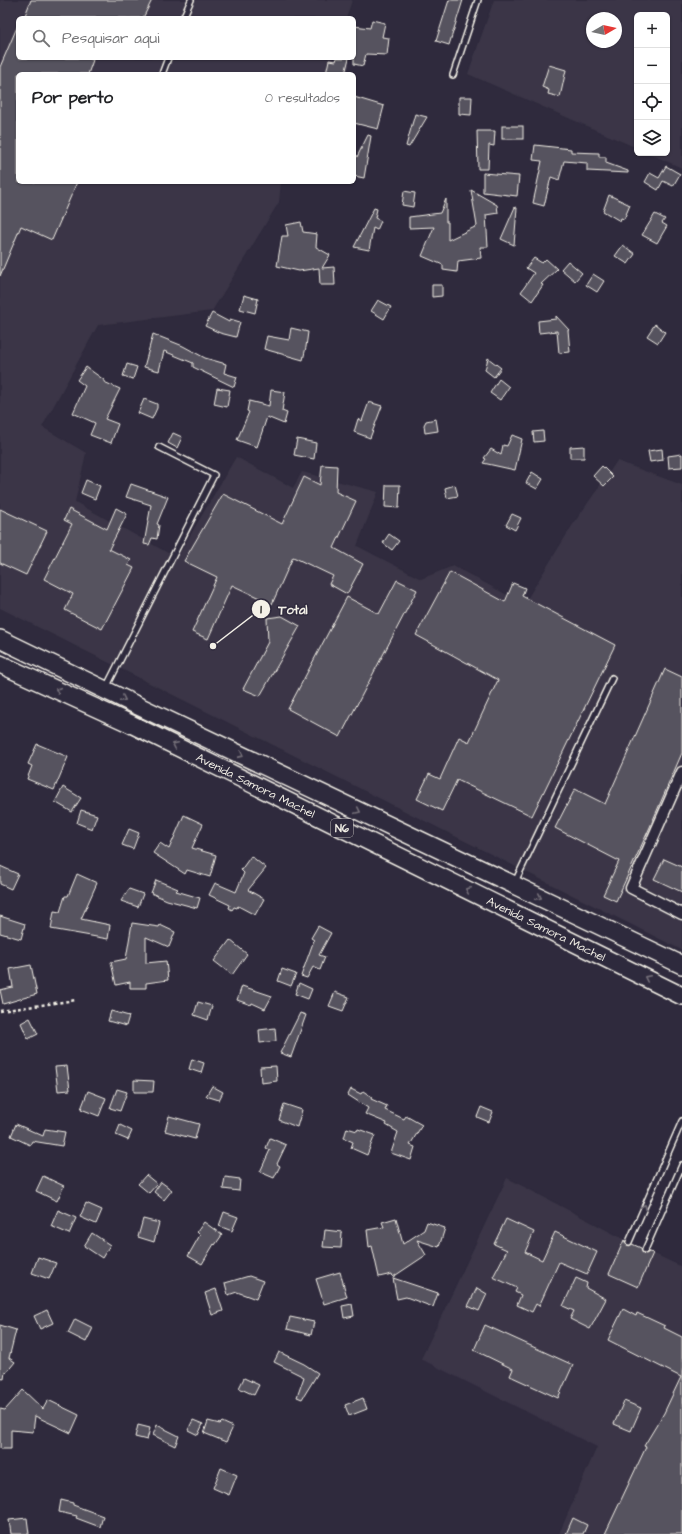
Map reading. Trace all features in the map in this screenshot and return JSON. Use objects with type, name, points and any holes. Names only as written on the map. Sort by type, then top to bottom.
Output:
[{"type":"highway","name":"Avenida Samora Machel","points":[[0,639],[682,965]]},
{"type":"highway","name":"Avenida Samora Machel","points":[[0,664],[131,724],[682,996]]},
{"type":"street","points":[[682,772],[631,888],[682,914]]},
{"type":"lane","points":[[185,16],[190,0]]},
{"type":"lane","points":[[453,76],[478,0]]},
{"type":"lane","points":[[163,72],[167,60]]},
{"type":"lane","points":[[105,690],[214,475],[160,448]]},
{"type":"lane","points":[[514,885],[612,678]]},
{"type":"lane","points":[[629,1242],[682,1121]]},
{"type":"lane","points":[[645,1250],[682,1165]]},
{"type":"path","points":[[0,1011],[76,1000]]},
{"type":"shaded area","points":[[0,0],[352,0],[347,16],[16,16],[16,60],[340,60],[350,64],[348,72],[16,72],[16,184],[281,184],[279,202],[212,311],[98,325],[42,427],[86,453],[75,502],[177,558],[236,457],[293,488],[302,472],[378,492],[357,546],[421,579],[453,566],[524,604],[572,526],[617,461],[682,485],[682,950],[0,608]]},
{"type":"shaded area","points":[[494,0],[682,0],[682,168],[655,156],[670,156],[670,12],[634,12],[634,147],[468,74]]},
{"type":"shaded area","points":[[507,1178],[629,1242],[682,1267],[682,1534],[559,1534],[597,1447],[421,1359]]},
{"type":"building","points":[[31,0],[152,0],[144,16],[25,16]]},
{"type":"building","points":[[449,0],[463,0],[449,45],[436,41]]},
{"type":"building","points":[[372,20],[385,23],[382,37],[389,38],[387,55],[366,54],[363,66],[354,64],[354,60],[356,60],[356,26],[370,28]]},
{"type":"building","points":[[16,30],[16,60],[93,60],[89,72],[16,72],[16,184],[76,184],[52,240],[21,226],[0,276],[0,67]]},
{"type":"building","points":[[329,60],[348,60],[346,72],[326,72]]},
{"type":"building","points":[[549,65],[566,70],[560,97],[548,94],[549,90],[542,87]]},
{"type":"building","points":[[459,97],[472,97],[471,115],[459,114]]},
{"type":"building","points":[[356,98],[384,106],[378,129],[356,124]]},
{"type":"building","points":[[415,114],[427,117],[409,147],[406,146]]},
{"type":"building","points":[[502,126],[523,126],[523,139],[502,139]]},
{"type":"building","points":[[477,131],[495,131],[494,146],[489,145],[488,169],[478,169]]},
{"type":"building","points":[[368,135],[371,136],[364,178],[356,176],[357,157]]},
{"type":"building","points":[[535,145],[571,149],[571,152],[599,153],[599,157],[606,157],[606,163],[628,171],[628,173],[587,171],[587,163],[564,161],[559,180],[551,177],[544,206],[533,203],[542,161],[533,160]]},
{"type":"building","points":[[666,166],[680,174],[673,186],[663,181],[658,190],[645,182],[650,173],[659,178]]},
{"type":"building","points":[[483,173],[519,176],[517,196],[483,192]]},
{"type":"building","points":[[471,190],[497,205],[498,213],[486,215],[488,247],[480,247],[481,258],[458,261],[457,272],[443,270],[443,265],[422,256],[434,227],[409,228],[409,217],[440,213],[446,199],[448,240],[477,226]]},
{"type":"building","points":[[404,191],[415,193],[413,207],[402,205]]},
{"type":"building","points":[[609,195],[630,205],[624,219],[621,218],[620,221],[603,211]]},
{"type":"building","points":[[515,207],[517,208],[514,245],[501,239]]},
{"type":"building","points":[[374,208],[377,209],[375,218],[381,221],[377,230],[373,228],[369,250],[354,247]]},
{"type":"building","points":[[655,214],[665,219],[662,223],[667,226],[657,243],[642,235]]},
{"type":"building","points":[[301,222],[303,232],[317,234],[316,247],[330,255],[322,268],[334,267],[335,285],[320,285],[319,268],[299,271],[277,266],[282,236],[288,236],[286,225]]},
{"type":"building","points":[[623,245],[635,254],[628,264],[615,256]]},
{"type":"building","points":[[534,258],[542,263],[546,259],[557,269],[541,284],[543,285],[532,301],[521,292],[534,273],[526,268]]},
{"type":"building","points":[[568,261],[582,273],[575,281],[561,269]]},
{"type":"building","points":[[593,274],[604,281],[597,292],[586,285]]},
{"type":"building","points":[[432,285],[442,285],[442,296],[432,297]]},
{"type":"building","points":[[244,295],[258,299],[255,313],[240,309]]},
{"type":"building","points":[[378,300],[391,307],[384,319],[371,311]]},
{"type":"building","points":[[212,313],[229,322],[230,319],[240,322],[236,337],[220,333],[205,326]]},
{"type":"building","points":[[556,316],[569,330],[570,352],[559,353],[557,331],[539,333],[538,321],[556,319]]},
{"type":"building","points":[[655,324],[665,332],[658,343],[647,336]]},
{"type":"building","points":[[291,328],[308,332],[303,360],[264,349],[267,336],[289,340]]},
{"type":"building","points":[[153,334],[183,346],[205,358],[226,364],[224,373],[237,377],[234,387],[193,367],[193,363],[164,351],[159,371],[144,367]]},
{"type":"building","points":[[488,358],[501,368],[494,377],[485,370]]},
{"type":"building","points":[[127,364],[137,367],[133,379],[123,376]]},
{"type":"building","points":[[86,367],[104,380],[104,382],[120,389],[105,419],[118,424],[111,443],[90,435],[95,423],[73,413],[85,386],[77,380]]},
{"type":"building","points":[[499,379],[509,387],[500,400],[490,393]]},
{"type":"building","points":[[217,388],[230,390],[227,407],[214,404]]},
{"type":"building","points":[[271,390],[285,392],[282,411],[287,413],[284,424],[267,417],[257,447],[237,440],[249,412],[247,411],[249,401],[269,406]]},
{"type":"building","points":[[144,399],[157,404],[157,408],[152,419],[138,413]]},
{"type":"building","points":[[369,402],[382,406],[370,438],[354,432],[358,419],[362,421]]},
{"type":"building","points":[[436,419],[438,431],[425,433],[424,425],[426,421]]},
{"type":"building","points":[[543,431],[544,441],[534,442],[533,432]]},
{"type":"building","points":[[173,433],[182,437],[177,448],[168,443]]},
{"type":"building","points":[[512,435],[522,439],[515,470],[483,463],[486,459],[484,458],[491,449],[501,455],[503,445],[507,446]]},
{"type":"building","points":[[297,439],[316,443],[314,459],[294,455]]},
{"type":"building","points":[[584,446],[584,458],[570,458],[570,447]]},
{"type":"building","points":[[662,449],[663,460],[650,462],[648,451]]},
{"type":"building","points":[[682,454],[682,467],[669,468],[668,456]]},
{"type":"building","points":[[322,465],[337,466],[336,492],[356,501],[334,548],[363,564],[347,594],[329,584],[333,576],[293,557],[272,604],[232,585],[208,639],[192,632],[217,577],[184,561],[223,494],[282,524],[304,477],[320,485]]},
{"type":"building","points":[[602,466],[613,477],[604,486],[593,476]]},
{"type":"building","points":[[532,472],[543,479],[537,489],[526,483]]},
{"type":"building","points":[[86,480],[100,486],[95,499],[81,493]]},
{"type":"building","points":[[131,484],[168,497],[157,524],[159,525],[157,539],[152,538],[149,545],[144,544],[151,505],[126,497]]},
{"type":"building","points":[[386,485],[400,485],[399,508],[385,507]]},
{"type":"building","points":[[455,485],[458,496],[447,498],[445,488]]},
{"type":"building","points":[[116,508],[127,514],[109,549],[131,560],[128,565],[134,568],[102,629],[65,610],[73,594],[44,579],[72,524],[64,520],[69,509],[107,529]]},
{"type":"building","points":[[0,509],[47,531],[26,575],[0,563]]},
{"type":"building","points":[[512,514],[521,518],[515,530],[506,525]]},
{"type":"building","points":[[389,534],[399,541],[392,550],[383,543]]},
{"type":"building","points":[[450,572],[505,602],[513,583],[525,588],[522,596],[615,645],[532,816],[457,780],[442,811],[417,799],[429,774],[440,779],[459,737],[469,742],[498,680],[416,635]]},
{"type":"building","points":[[397,580],[417,590],[340,737],[288,709],[347,597],[379,614]]},
{"type":"building","points":[[282,616],[300,626],[260,696],[243,689],[268,642],[267,618]]},
{"type":"building","points":[[665,669],[682,677],[682,753],[616,901],[603,895],[619,861],[555,828],[575,789],[605,804]]},
{"type":"building","points":[[37,744],[68,757],[54,790],[27,779],[32,766],[28,764]]},
{"type":"building","points":[[63,787],[81,798],[72,812],[55,802]]},
{"type":"building","points":[[81,810],[97,815],[92,829],[77,823]]},
{"type":"building","points":[[184,815],[203,824],[192,848],[216,855],[210,877],[187,870],[185,874],[153,853],[160,843],[169,849]]},
{"type":"building","points":[[129,829],[139,833],[133,849],[122,845]]},
{"type":"building","points":[[251,856],[266,868],[248,890],[264,899],[255,915],[238,906],[237,908],[234,907],[232,910],[229,908],[230,905],[209,895],[215,883],[236,892],[244,873],[241,870]]},
{"type":"building","points":[[664,859],[682,867],[682,892],[654,879]]},
{"type":"building","points":[[0,866],[18,874],[11,889],[0,884]]},
{"type":"building","points":[[77,874],[97,883],[81,919],[110,925],[108,939],[51,929],[54,911],[60,912],[65,896],[68,896]]},
{"type":"building","points":[[156,880],[178,889],[176,891],[200,898],[197,908],[167,900],[151,893]]},
{"type":"building","points":[[129,889],[143,894],[138,907],[121,901]]},
{"type":"building","points":[[0,916],[25,924],[21,939],[0,933]]},
{"type":"building","points":[[132,923],[159,927],[160,925],[175,932],[169,947],[146,937],[146,963],[166,961],[168,980],[146,983],[146,988],[130,988],[130,982],[116,985],[111,962],[126,959]]},
{"type":"building","points":[[318,926],[331,933],[319,955],[325,957],[320,970],[313,967],[307,978],[301,976],[314,940],[311,938]]},
{"type":"building","points":[[230,940],[247,954],[232,975],[214,961]]},
{"type":"building","points":[[31,965],[37,994],[3,1004],[0,990],[13,987],[10,969]]},
{"type":"building","points":[[282,969],[296,974],[291,986],[278,981]]},
{"type":"building","points":[[299,983],[312,989],[308,999],[295,994]]},
{"type":"building","points":[[242,986],[272,996],[265,1009],[252,1003],[251,1005],[237,1000]]},
{"type":"building","points":[[335,992],[349,997],[343,1011],[329,1006]]},
{"type":"building","points":[[198,1002],[212,1006],[208,1020],[194,1015]]},
{"type":"building","points":[[111,1011],[129,1016],[126,1026],[108,1021]]},
{"type":"building","points":[[300,1013],[306,1015],[291,1057],[280,1053]]},
{"type":"building","points":[[30,1018],[38,1034],[28,1039],[21,1023]]},
{"type":"building","points":[[275,1028],[276,1041],[260,1043],[259,1030]]},
{"type":"building","points":[[192,1059],[204,1063],[201,1073],[189,1069]]},
{"type":"building","points":[[67,1066],[70,1090],[58,1091],[55,1067]]},
{"type":"building","points":[[276,1066],[277,1081],[261,1083],[260,1067]]},
{"type":"building","points":[[134,1080],[154,1081],[153,1092],[134,1092]]},
{"type":"building","points":[[212,1086],[223,1092],[219,1100],[206,1096]]},
{"type":"building","points":[[117,1089],[127,1092],[120,1111],[110,1108]]},
{"type":"building","points":[[351,1089],[361,1094],[363,1091],[372,1097],[371,1099],[387,1106],[385,1110],[404,1119],[406,1116],[422,1125],[410,1145],[415,1147],[411,1160],[391,1153],[398,1132],[386,1125],[387,1123],[365,1114],[368,1108],[348,1095]]},
{"type":"building","points":[[88,1091],[106,1098],[99,1116],[81,1109]]},
{"type":"building","points":[[284,1104],[302,1110],[297,1127],[279,1120]]},
{"type":"building","points":[[481,1107],[493,1112],[489,1122],[477,1117]]},
{"type":"building","points":[[169,1116],[199,1124],[195,1139],[165,1131]]},
{"type":"building","points":[[16,1124],[43,1136],[45,1129],[65,1132],[62,1146],[32,1141],[30,1145],[11,1136]]},
{"type":"building","points":[[120,1125],[132,1131],[128,1140],[116,1135]]},
{"type":"building","points":[[347,1128],[357,1131],[358,1129],[375,1135],[367,1155],[351,1148],[353,1142],[344,1138]]},
{"type":"building","points":[[270,1138],[286,1145],[277,1164],[280,1166],[274,1178],[260,1172],[270,1150],[266,1148]]},
{"type":"building","points":[[146,1175],[157,1184],[149,1193],[138,1184]]},
{"type":"building","points":[[43,1176],[64,1186],[57,1201],[36,1191]]},
{"type":"building","points":[[225,1177],[240,1179],[239,1191],[223,1189]]},
{"type":"building","points":[[161,1182],[172,1190],[164,1200],[154,1192]]},
{"type":"building","points":[[86,1203],[102,1210],[96,1224],[80,1217]]},
{"type":"building","points":[[58,1210],[76,1218],[69,1234],[51,1226]]},
{"type":"building","points":[[224,1212],[238,1217],[232,1231],[219,1226]]},
{"type":"building","points":[[396,1218],[403,1244],[424,1230],[427,1222],[445,1228],[439,1247],[417,1240],[426,1255],[393,1277],[392,1274],[379,1277],[372,1246],[369,1247],[367,1230],[384,1227],[382,1222]]},
{"type":"building","points":[[143,1219],[159,1223],[154,1242],[138,1237]]},
{"type":"building","points":[[506,1219],[534,1232],[525,1252],[542,1260],[555,1232],[597,1252],[587,1274],[559,1262],[539,1306],[536,1304],[532,1312],[517,1305],[521,1295],[515,1292],[517,1288],[493,1277],[507,1250],[494,1244]]},
{"type":"building","points":[[204,1222],[222,1235],[215,1245],[214,1244],[202,1264],[188,1256],[200,1235],[197,1232]]},
{"type":"building","points":[[325,1230],[342,1232],[341,1248],[323,1247]]},
{"type":"building","points":[[92,1233],[110,1245],[102,1258],[84,1246]]},
{"type":"building","points":[[624,1240],[627,1245],[632,1244],[641,1248],[643,1253],[653,1253],[638,1287],[609,1274]]},
{"type":"building","points":[[38,1257],[56,1263],[49,1279],[32,1273]]},
{"type":"building","points":[[340,1272],[347,1297],[324,1304],[316,1279]]},
{"type":"building","points":[[249,1276],[263,1281],[256,1299],[237,1292],[228,1295],[225,1283]]},
{"type":"building","points":[[393,1278],[438,1293],[433,1307],[406,1297],[397,1299]]},
{"type":"building","points":[[576,1278],[587,1283],[586,1288],[606,1299],[590,1329],[570,1319],[574,1311],[563,1306]]},
{"type":"building","points":[[477,1288],[487,1294],[479,1311],[468,1306]]},
{"type":"building","points":[[216,1289],[223,1311],[212,1315],[205,1293]]},
{"type":"building","points":[[352,1304],[354,1316],[344,1318],[342,1306]]},
{"type":"building","points":[[623,1309],[636,1316],[637,1313],[665,1326],[664,1328],[682,1337],[682,1534],[605,1534],[646,1447],[644,1446],[664,1413],[681,1377],[608,1340]]},
{"type":"building","points":[[47,1310],[53,1323],[40,1329],[34,1316]]},
{"type":"building","points":[[290,1317],[314,1322],[311,1335],[287,1329]]},
{"type":"building","points":[[75,1319],[93,1328],[86,1342],[68,1333]]},
{"type":"building","points":[[0,1325],[16,1330],[9,1358],[15,1362],[6,1373],[5,1372],[4,1379],[0,1378]]},
{"type":"building","points":[[485,1325],[573,1365],[558,1398],[510,1376],[513,1369],[474,1350]]},
{"type":"building","points":[[279,1352],[304,1364],[318,1373],[302,1399],[297,1397],[304,1377],[274,1362]]},
{"type":"building","points":[[244,1378],[259,1385],[254,1395],[239,1388]]},
{"type":"building","points":[[23,1390],[43,1409],[48,1400],[79,1415],[71,1433],[35,1416],[33,1432],[11,1430],[11,1449],[0,1449],[0,1409],[5,1410]]},
{"type":"building","points":[[363,1398],[367,1409],[349,1416],[345,1405]]},
{"type":"building","points":[[624,1401],[641,1408],[631,1431],[614,1424]]},
{"type":"building","points":[[193,1420],[203,1424],[198,1435],[188,1430]]},
{"type":"building","points":[[208,1421],[220,1424],[222,1422],[233,1427],[226,1442],[204,1433]]},
{"type":"building","points":[[138,1425],[150,1428],[147,1440],[135,1437]]},
{"type":"building","points":[[157,1425],[179,1436],[175,1446],[153,1435]]},
{"type":"building","points":[[221,1468],[237,1475],[229,1495],[213,1488]]},
{"type":"building","points":[[61,1500],[73,1503],[73,1505],[103,1516],[100,1527],[76,1518],[77,1516],[59,1512]]},
{"type":"building","points":[[27,1518],[29,1534],[11,1534],[9,1520]]},
{"type":"building","points":[[573,1518],[587,1525],[583,1534],[566,1534]]},
{"type":"place","name":"Total","points":[[213,646]]}]
